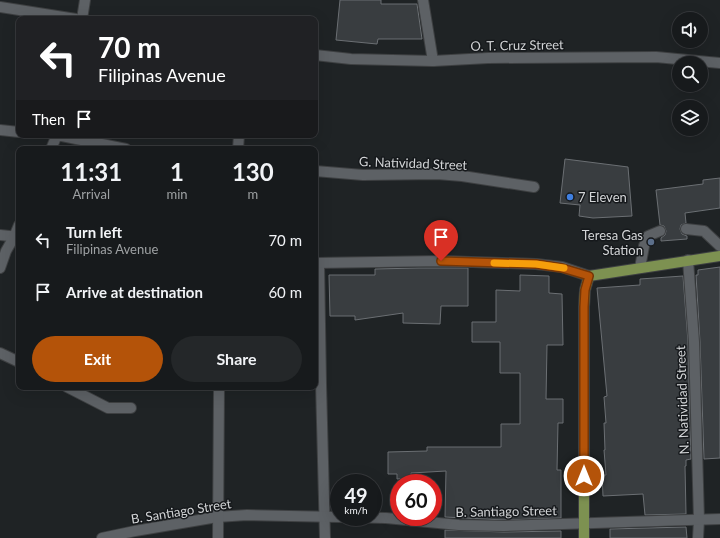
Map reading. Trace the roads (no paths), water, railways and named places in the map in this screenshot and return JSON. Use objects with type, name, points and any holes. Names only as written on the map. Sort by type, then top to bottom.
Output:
[{"type":"main road","points":[[584,538],[584,307],[585,290],[589,276],[720,256]]},
{"type":"street","points":[[82,16],[85,0]]},
{"type":"street","points":[[423,0],[433,61]]},
{"type":"street","points":[[0,7],[57,16]]},
{"type":"street","name":"O. T. Cruz Street","points":[[318,54],[351,59],[433,61],[488,58],[656,57],[720,63]]},
{"type":"street","points":[[0,130],[16,132]]},
{"type":"street","points":[[72,138],[111,146]]},
{"type":"street","name":"G. Natividad Street","points":[[318,171],[363,175],[436,174],[462,176],[534,187]]},
{"type":"street","points":[[686,229],[704,231],[720,246]]},
{"type":"street","points":[[640,268],[644,246],[648,236],[660,231]]},
{"type":"street","points":[[0,236],[16,237]]},
{"type":"street","points":[[0,268],[6,251],[16,238]]},
{"type":"street","name":"N. Natividad Street","points":[[688,260],[694,342],[699,520],[698,538]]},
{"type":"street","points":[[318,263],[441,261],[536,264],[562,268],[589,276]]},
{"type":"street","points":[[318,295],[326,538]]},
{"type":"street","points":[[0,353],[16,361]]},
{"type":"street","points":[[73,390],[108,408],[131,408]]},
{"type":"street","points":[[218,538],[219,390]]},
{"type":"street","name":"B. Santiago Street","points":[[102,538],[217,517],[247,515],[325,518],[386,518],[459,525],[504,526],[584,522],[720,519]]},
{"type":"place","name":"7 Eleven","points":[[570,197]]},
{"type":"place","name":"Teresa Gas Station","points":[[651,242]]}]
